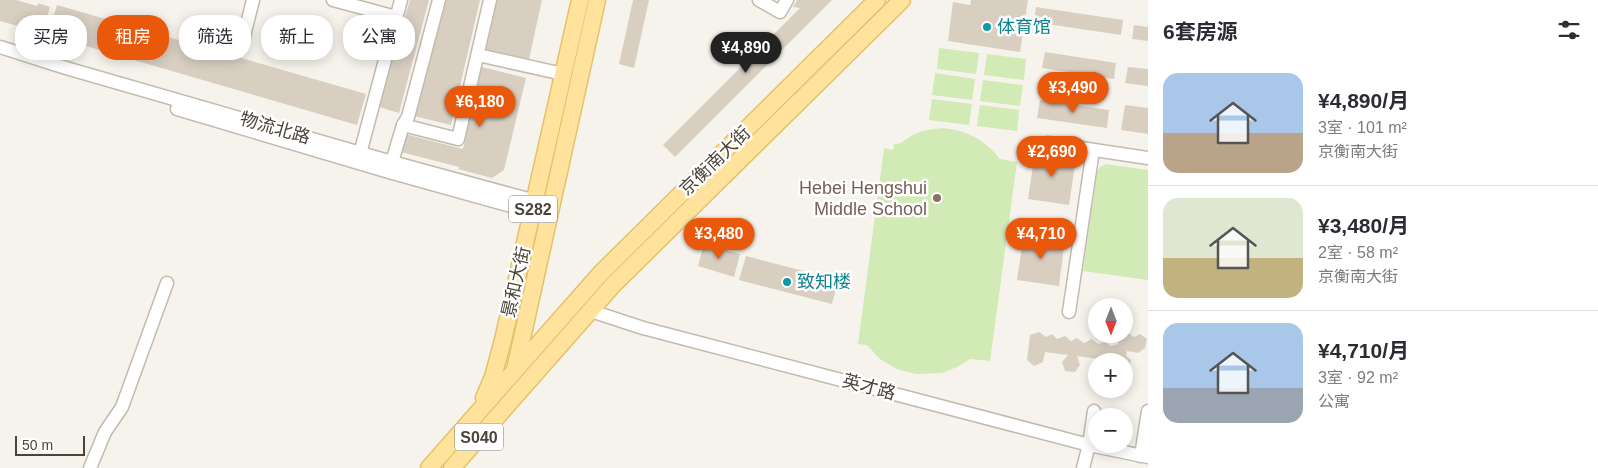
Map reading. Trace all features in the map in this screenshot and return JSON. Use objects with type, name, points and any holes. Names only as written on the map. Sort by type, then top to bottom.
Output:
[{"type":"main road","name":"景和大街","points":[[476,414],[493,377],[506,331],[580,0]]},
{"type":"main road","name":"景和大街","points":[[507,406],[597,0]]},
{"type":"main road","name":"京衡南大街","points":[[476,414],[601,273],[878,0]]},
{"type":"main road","name":"京衡南大街","points":[[507,406],[614,285],[902,0]]},
{"type":"main road","name":"S040","points":[[452,468],[507,406]]},
{"type":"main road","name":"S040","points":[[429,468],[476,414]]},
{"type":"street","points":[[249,15],[253,0]]},
{"type":"street","points":[[333,0],[389,15]]},
{"type":"street","points":[[397,15],[401,0]]},
{"type":"street","points":[[392,162],[403,125],[408,116],[439,0]]},
{"type":"street","points":[[403,125],[458,139],[490,0]]},
{"type":"street","points":[[759,0],[780,12],[787,0]]},
{"type":"street","name":"物流北路","points":[[0,47],[85,74],[392,162],[549,211]]},
{"type":"street","points":[[478,55],[563,74]]},
{"type":"street","name":"物流北路","points":[[0,56],[373,168],[533,206]]},
{"type":"street","points":[[361,150],[385,60]]},
{"type":"street","points":[[1048,143],[1148,158]]},
{"type":"street","points":[[1069,312],[1093,150]]},
{"type":"street","points":[[90,468],[105,432],[122,407],[167,283]]},
{"type":"street","name":"英才路","points":[[591,310],[643,328],[1088,445]]},
{"type":"street","points":[[1145,456],[1148,411]]},
{"type":"street","points":[[1083,468],[1088,449]]},
{"type":"street","name":"英才路","points":[[1130,453],[1145,456]]},
{"type":"green space","points":[[939,48],[979,53],[976,74],[937,69]]},
{"type":"green space","points":[[987,54],[1026,59],[1024,80],[984,75]]},
{"type":"green space","points":[[935,73],[975,79],[972,100],[932,95]]},
{"type":"green space","points":[[983,80],[1023,85],[1020,106],[980,101]]},
{"type":"green space","points":[[932,99],[972,104],[969,125],[929,120]]},
{"type":"green space","points":[[980,105],[1019,110],[1017,131],[977,126]]},
{"type":"green space","points":[[943,128],[960,131],[975,137],[988,146],[1000,159],[1017,162],[990,361],[970,359],[942,373],[916,374],[897,369],[880,359],[867,345],[858,344],[884,148],[893,150],[894,144],[902,142],[915,134]]},
{"type":"green space","points":[[1106,164],[1148,170],[1148,280],[1083,271],[1097,172],[1100,167]]},
{"type":"building","points":[[0,0],[16,0],[37,6],[38,3],[50,7],[48,15],[15,15],[15,25],[0,21]]},
{"type":"building","points":[[410,0],[429,0],[415,53],[415,15],[406,15]]},
{"type":"building","points":[[441,0],[480,0],[451,125],[414,116]]},
{"type":"building","points":[[497,0],[542,0],[529,59],[486,50]]},
{"type":"building","points":[[633,0],[649,0],[634,68],[619,64]]},
{"type":"building","points":[[797,0],[832,0],[675,157],[663,145],[800,8],[793,7]]},
{"type":"building","name":"体育馆","points":[[971,0],[1028,0],[1020,52],[948,41],[953,2],[970,5]]},
{"type":"building","points":[[57,5],[97,17],[97,49],[87,46],[87,15],[54,15]]},
{"type":"building","points":[[1036,7],[1123,20],[1121,35],[1034,22]]},
{"type":"building","points":[[1134,25],[1148,27],[1148,41],[1132,39]]},
{"type":"building","points":[[169,37],[179,40],[179,60],[248,60],[366,94],[357,125],[134,60],[169,60]]},
{"type":"building","points":[[1045,52],[1116,63],[1114,79],[1042,68]]},
{"type":"building","points":[[393,60],[413,60],[399,113],[379,107]]},
{"type":"building","points":[[482,67],[526,78],[504,170],[492,178],[458,169],[459,167],[401,152],[405,134],[463,149]]},
{"type":"building","points":[[1128,67],[1148,69],[1148,86],[1125,83]]},
{"type":"building","points":[[1040,100],[1109,110],[1107,128],[1037,118]]},
{"type":"building","points":[[1125,105],[1148,108],[1148,134],[1121,130]]},
{"type":"building","points":[[1035,152],[1076,158],[1069,205],[1028,199]]},
{"type":"building","points":[[1024,233],[1065,239],[1059,286],[1017,280]]},
{"type":"building","points":[[704,244],[740,254],[734,277],[698,266]]},
{"type":"building","name":"致知楼","points":[[746,256],[827,277],[824,285],[836,288],[832,304],[739,280]]},
{"type":"building","points":[[1039,332],[1046,337],[1052,334],[1057,339],[1065,336],[1071,341],[1077,338],[1084,343],[1088,341],[1088,343],[1106,343],[1111,346],[1118,343],[1133,343],[1133,336],[1140,334],[1147,339],[1145,348],[1138,353],[1127,351],[1127,353],[1088,353],[1088,358],[1077,356],[1080,365],[1075,372],[1065,371],[1062,362],[1068,355],[1045,352],[1043,362],[1034,366],[1027,360],[1030,335]]},
{"type":"place","name":"体育馆","points":[[987,27]]},
{"type":"place","name":"Hebei Hengshui Middle School","points":[[937,198]]},
{"type":"place","name":"致知楼","points":[[787,282]]}]
